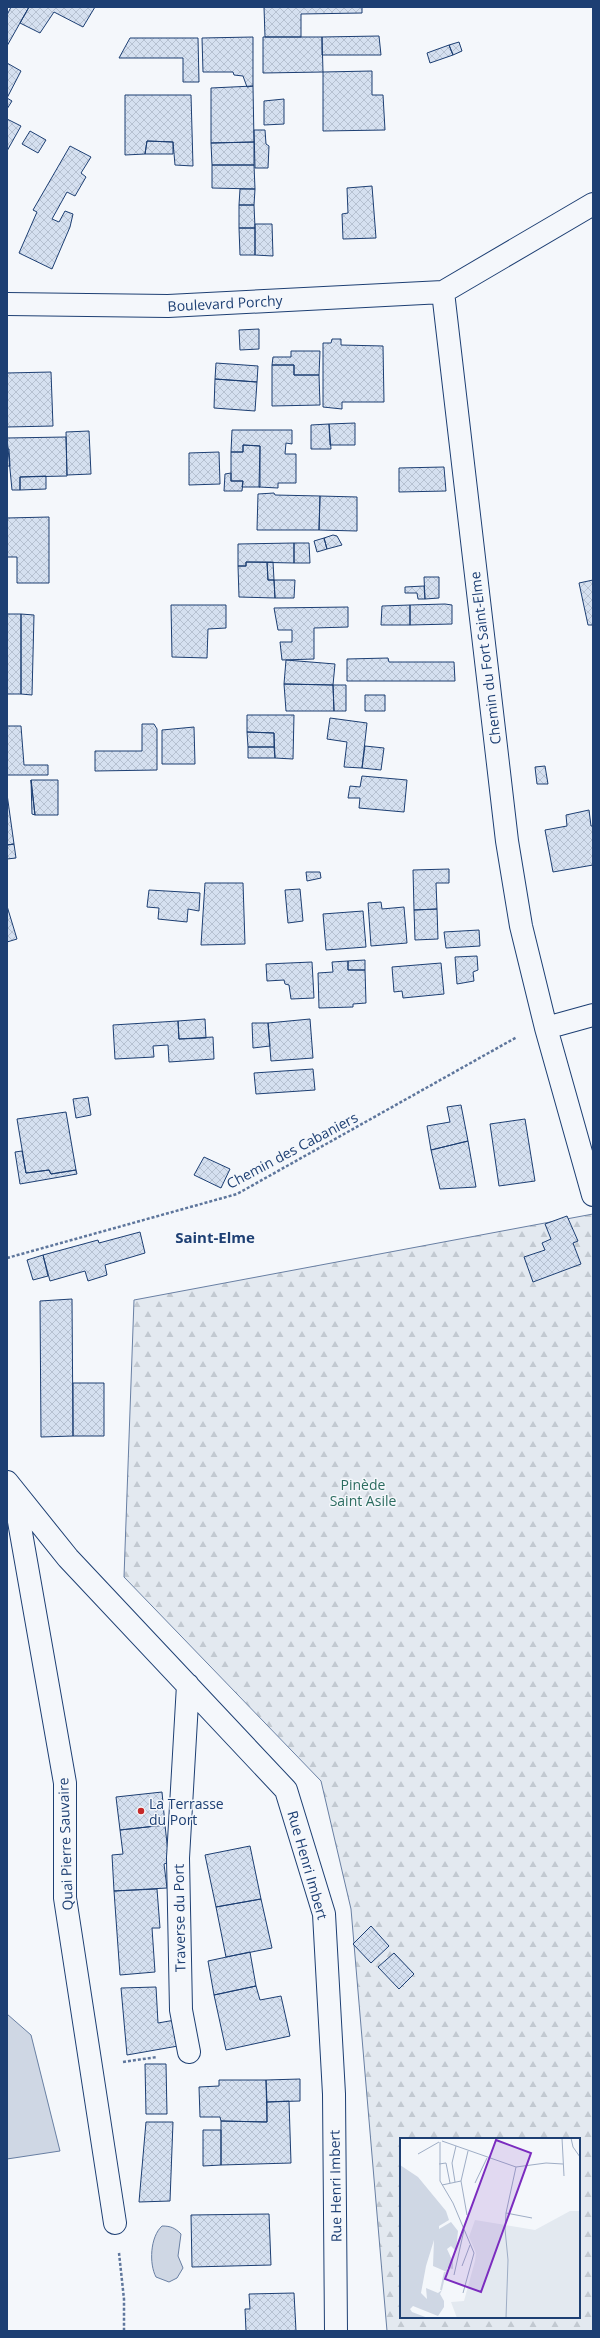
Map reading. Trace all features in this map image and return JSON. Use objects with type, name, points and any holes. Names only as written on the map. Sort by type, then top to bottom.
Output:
[{"type":"street","points":[[443,292],[593,204]]},
{"type":"street","name":"Boulevard Porchy","points":[[7,304],[168,306],[443,292]]},
{"type":"street","name":"Chemin du Fort Saint-Elme","points":[[443,292],[507,841],[521,926],[546,1025],[593,1195]]},
{"type":"street","points":[[546,1025],[593,1015]]},
{"type":"street","name":"Rue Henri Imbert","points":[[10,1486],[68,1558],[286,1790],[324,1914],[334,2094],[336,2331]]},
{"type":"street","name":"Quai Pierre Sauvaire","points":[[10,1486],[65,1783],[65,1898],[93,2067],[115,2223]]},
{"type":"street","name":"Traverse du Port","points":[[188,1685],[178,1858],[181,2010],[189,2052]]},
{"type":"path","name":"Chemin des Cabaniers","points":[[7,1258],[237,1194],[546,1025]]},
{"type":"path","points":[[93,2067],[189,2052]]},
{"type":"path","points":[[115,2223],[124,2299],[124,2331]]},
{"type":"green space","name":"Pinède Saint Asile","points":[[593,1214],[593,2331],[387,2331],[351,1909],[321,1781],[124,1577],[134,1300]]},
{"type":"shaded area","points":[[7,2014],[31,2035],[60,2151],[7,2159]]},
{"type":"shaded area","points":[[162,2226],[173,2228],[181,2234],[178,2256],[183,2268],[177,2278],[169,2282],[156,2277],[152,2265],[153,2244],[158,2231]]},
{"type":"building","points":[[11,7],[29,7],[7,46],[7,15]]},
{"type":"building","points":[[29,7],[95,7],[83,27],[54,12],[40,33],[20,23]]},
{"type":"building","points":[[264,7],[362,7],[362,13],[301,14],[301,37],[265,37]]},
{"type":"building","points":[[379,36],[381,55],[322,55],[322,37]]},
{"type":"building","points":[[253,37],[253,86],[247,87],[243,76],[234,75],[233,72],[203,72],[202,38]]},
{"type":"building","points":[[263,37],[322,37],[323,72],[263,73]]},
{"type":"building","points":[[130,38],[198,38],[199,82],[183,82],[183,58],[119,58]]},
{"type":"building","points":[[459,42],[462,51],[453,55],[449,45]]},
{"type":"building","points":[[449,45],[453,55],[430,63],[427,53]]},
{"type":"building","points":[[7,63],[21,71],[7,98]]},
{"type":"building","points":[[372,71],[372,95],[383,95],[385,130],[323,131],[323,72]]},
{"type":"building","points":[[253,86],[254,142],[211,143],[211,88]]},
{"type":"building","points":[[125,95],[191,95],[193,166],[175,165],[173,142],[147,141],[145,154],[125,155]]},
{"type":"building","points":[[7,98],[12,101],[7,109]]},
{"type":"building","points":[[284,99],[284,124],[264,125],[264,101]]},
{"type":"building","points":[[7,119],[21,126],[7,151]]},
{"type":"building","points":[[254,130],[265,130],[266,144],[269,146],[268,168],[255,168]]},
{"type":"building","points":[[30,131],[46,140],[38,153],[22,144]]},
{"type":"building","points":[[147,141],[173,142],[173,154],[145,154]]},
{"type":"building","points":[[254,142],[254,165],[212,165],[211,143]]},
{"type":"building","points":[[70,146],[91,157],[81,173],[86,177],[75,196],[67,192],[52,219],[59,222],[65,211],[73,214],[70,227],[52,269],[19,253],[37,212],[33,210]]},
{"type":"building","points":[[212,165],[254,165],[255,189],[212,188]]},
{"type":"building","points":[[372,186],[376,238],[343,239],[342,214],[348,213],[347,188]]},
{"type":"building","points":[[240,189],[255,189],[254,205],[239,205]]},
{"type":"building","points":[[239,205],[254,205],[255,228],[239,228]]},
{"type":"building","points":[[255,224],[272,224],[273,256],[255,255]]},
{"type":"building","points":[[239,228],[255,228],[255,255],[240,255]]},
{"type":"building","points":[[259,329],[259,349],[240,350],[239,330]]},
{"type":"building","points":[[332,339],[341,339],[341,345],[383,346],[384,402],[342,402],[342,409],[323,407],[323,343],[331,343]]},
{"type":"building","points":[[291,351],[320,351],[319,375],[294,375],[294,365],[272,365],[273,357],[291,357]]},
{"type":"building","points":[[216,363],[258,366],[257,382],[215,379]]},
{"type":"building","points":[[272,365],[294,365],[294,375],[319,375],[320,405],[272,406]]},
{"type":"building","points":[[51,372],[53,426],[7,427],[7,373]]},
{"type":"building","points":[[215,379],[257,382],[255,411],[214,408]]},
{"type":"building","points":[[355,423],[355,445],[330,445],[329,424]]},
{"type":"building","points":[[329,424],[331,449],[311,449],[311,425]]},
{"type":"building","points":[[232,430],[292,430],[292,444],[286,443],[285,454],[296,454],[296,483],[278,483],[278,488],[259,487],[260,446],[243,445],[243,452],[231,452]]},
{"type":"building","points":[[89,431],[91,474],[67,475],[66,432]]},
{"type":"building","points":[[66,437],[67,476],[20,477],[20,490],[12,490],[7,438]]},
{"type":"building","points":[[243,445],[260,446],[260,487],[242,487],[243,481],[231,481],[231,452],[243,452]]},
{"type":"building","points":[[7,449],[9,449],[10,466],[7,466]]},
{"type":"building","points":[[219,452],[220,484],[189,485],[189,453]]},
{"type":"building","points":[[444,467],[446,491],[399,492],[399,468]]},
{"type":"building","points":[[231,473],[231,481],[243,481],[242,491],[224,491],[225,474]]},
{"type":"building","points":[[46,476],[46,489],[20,490],[20,477]]},
{"type":"building","points":[[274,493],[275,495],[320,496],[319,530],[257,530],[258,494]]},
{"type":"building","points":[[320,496],[357,497],[357,531],[319,530]]},
{"type":"building","points":[[49,517],[49,583],[17,583],[17,557],[7,557],[7,518]]},
{"type":"building","points":[[333,535],[337,536],[342,545],[327,549],[324,538]]},
{"type":"building","points":[[324,538],[327,549],[317,552],[314,541]]},
{"type":"building","points":[[294,543],[294,563],[246,562],[246,566],[238,566],[238,544]]},
{"type":"building","points":[[294,543],[309,543],[310,563],[294,563]]},
{"type":"building","points":[[246,562],[267,562],[268,580],[274,580],[275,598],[239,597],[238,566],[246,566]]},
{"type":"building","points":[[267,562],[273,562],[274,580],[268,580]]},
{"type":"building","points":[[424,577],[439,577],[439,598],[425,599]]},
{"type":"building","points":[[274,580],[295,580],[294,598],[275,598]]},
{"type":"building","points":[[593,580],[593,625],[588,625],[579,583]]},
{"type":"building","points":[[424,586],[425,599],[418,599],[417,593],[405,593],[405,587]]},
{"type":"building","points":[[171,605],[226,605],[226,628],[208,629],[207,658],[172,657]]},
{"type":"building","points":[[410,605],[452,605],[452,624],[410,625]]},
{"type":"building","points":[[410,605],[410,625],[381,625],[382,606]]},
{"type":"building","points":[[348,607],[348,627],[314,628],[314,659],[282,660],[280,642],[292,642],[292,630],[278,630],[274,608]]},
{"type":"building","points":[[7,614],[21,614],[21,694],[7,694]]},
{"type":"building","points":[[21,614],[34,615],[32,695],[21,694]]},
{"type":"building","points":[[388,658],[389,662],[454,662],[455,681],[347,681],[347,659]]},
{"type":"building","points":[[286,660],[335,664],[333,685],[284,684]]},
{"type":"building","points":[[284,684],[333,685],[334,711],[286,711]]},
{"type":"building","points":[[333,685],[346,685],[346,711],[334,711]]},
{"type":"building","points":[[365,695],[385,695],[385,711],[365,711]]},
{"type":"building","points":[[247,715],[294,715],[293,759],[275,758],[274,733],[247,732]]},
{"type":"building","points":[[330,718],[367,723],[362,768],[344,767],[347,742],[327,739]]},
{"type":"building","points":[[142,724],[154,724],[157,729],[157,770],[95,771],[95,751],[142,751]]},
{"type":"building","points":[[7,726],[21,726],[24,765],[48,765],[48,775],[7,775]]},
{"type":"building","points":[[194,727],[195,764],[162,764],[162,730]]},
{"type":"building","points":[[247,732],[274,733],[274,747],[248,747]]},
{"type":"building","points":[[365,746],[384,748],[381,770],[362,768]]},
{"type":"building","points":[[248,747],[274,747],[275,758],[248,758]]},
{"type":"building","points":[[545,766],[548,784],[537,784],[535,767]]},
{"type":"building","points":[[362,776],[407,780],[404,812],[359,808],[360,798],[348,798],[350,786],[360,787]]},
{"type":"building","points":[[31,780],[35,815],[32,814]]},
{"type":"building","points":[[31,780],[58,780],[58,815],[35,815]]},
{"type":"building","points":[[7,794],[14,844],[7,845]]},
{"type":"building","points":[[589,810],[591,826],[593,826],[593,865],[553,872],[545,830],[567,826],[566,815]]},
{"type":"building","points":[[14,844],[16,858],[7,859],[7,845]]},
{"type":"building","points":[[449,869],[449,883],[436,883],[437,909],[414,910],[413,870]]},
{"type":"building","points":[[306,872],[320,872],[321,878],[307,881]]},
{"type":"building","points":[[205,883],[243,883],[245,944],[201,945]]},
{"type":"building","points":[[300,889],[303,921],[288,923],[285,890]]},
{"type":"building","points":[[149,890],[200,893],[199,911],[188,909],[187,922],[158,919],[159,908],[147,907]]},
{"type":"building","points":[[381,902],[382,909],[404,907],[407,943],[371,946],[368,903]]},
{"type":"building","points":[[7,906],[17,939],[7,942]]},
{"type":"building","points":[[437,909],[438,939],[415,940],[414,910]]},
{"type":"building","points":[[363,911],[366,947],[326,950],[323,914]]},
{"type":"building","points":[[479,930],[480,946],[446,948],[444,932]]},
{"type":"building","points":[[477,956],[478,970],[473,972],[474,981],[457,984],[455,957]]},
{"type":"building","points":[[365,960],[365,970],[348,970],[348,961]]},
{"type":"building","points":[[348,961],[348,970],[365,970],[366,1003],[353,1004],[353,1007],[319,1008],[318,973],[333,972],[332,962]]},
{"type":"building","points":[[312,962],[314,998],[291,999],[289,985],[285,984],[284,980],[267,981],[266,964]]},
{"type":"building","points":[[441,963],[444,994],[403,998],[402,991],[394,992],[392,967]]},
{"type":"building","points":[[205,1019],[206,1038],[179,1039],[178,1021]]},
{"type":"building","points":[[310,1019],[313,1058],[271,1061],[268,1023]]},
{"type":"building","points":[[178,1021],[179,1039],[213,1037],[214,1059],[169,1062],[168,1045],[153,1046],[154,1057],[115,1059],[113,1025]]},
{"type":"building","points":[[252,1023],[268,1023],[270,1046],[253,1048]]},
{"type":"building","points":[[313,1069],[315,1090],[256,1094],[254,1073]]},
{"type":"building","points":[[88,1097],[91,1115],[76,1118],[73,1099]]},
{"type":"building","points":[[461,1105],[468,1141],[431,1150],[427,1126],[450,1122],[447,1107]]},
{"type":"building","points":[[66,1112],[76,1170],[51,1174],[49,1170],[26,1173],[17,1119]]},
{"type":"building","points":[[525,1119],[535,1181],[499,1186],[490,1124]]},
{"type":"building","points":[[468,1141],[476,1187],[440,1189],[431,1150]]},
{"type":"building","points":[[22,1151],[26,1173],[49,1170],[51,1174],[76,1170],[77,1174],[20,1184],[15,1152]]},
{"type":"building","points":[[204,1157],[230,1169],[221,1188],[194,1175]]},
{"type":"building","points":[[567,1216],[578,1241],[573,1243],[581,1264],[533,1282],[524,1257],[545,1250],[542,1243],[551,1239],[545,1224]]},
{"type":"building","points":[[140,1232],[145,1253],[105,1265],[107,1275],[88,1281],[85,1271],[50,1281],[43,1255],[98,1240],[99,1243]]},
{"type":"building","points":[[43,1255],[48,1276],[33,1280],[27,1260]]},
{"type":"building","points":[[72,1299],[73,1436],[41,1437],[40,1301]]},
{"type":"building","points":[[73,1383],[104,1383],[104,1436],[73,1436]]},
{"type":"building","name":"La Terrasse du Port","points":[[162,1792],[165,1825],[120,1830],[116,1797]]},
{"type":"building","points":[[165,1825],[169,1862],[164,1864],[167,1888],[114,1891],[112,1855],[123,1854],[120,1830]]},
{"type":"building","points":[[250,1846],[261,1899],[216,1907],[205,1855]]},
{"type":"building","points":[[157,1889],[160,1928],[152,1928],[155,1972],[120,1975],[114,1891]]},
{"type":"building","points":[[261,1899],[272,1948],[226,1957],[216,1907]]},
{"type":"building","points":[[371,1926],[389,1946],[371,1963],[353,1944]]},
{"type":"building","points":[[250,1952],[256,1986],[214,1995],[208,1961]]},
{"type":"building","points":[[394,1953],[414,1974],[399,1989],[378,1967]]},
{"type":"building","points":[[256,1986],[260,2000],[281,1996],[290,2036],[226,2050],[214,1995]]},
{"type":"building","points":[[156,1987],[158,2023],[175,2020],[178,2046],[127,2055],[121,1988]]},
{"type":"building","points":[[145,2064],[166,2064],[167,2114],[146,2114]]},
{"type":"building","points":[[300,2079],[300,2101],[267,2102],[266,2080]]},
{"type":"building","points":[[219,2080],[266,2080],[267,2122],[221,2121],[220,2117],[200,2117],[199,2087],[219,2086]]},
{"type":"building","points":[[289,2101],[291,2163],[221,2165],[221,2121],[267,2122],[267,2102]]},
{"type":"building","points":[[146,2122],[173,2122],[170,2201],[139,2202]]},
{"type":"building","points":[[203,2130],[221,2130],[221,2165],[203,2166]]},
{"type":"building","points":[[269,2214],[271,2265],[192,2267],[191,2215]]},
{"type":"building","points":[[294,2293],[296,2331],[246,2331],[245,2309],[250,2309],[249,2294]]},
{"type":"place","name":"La Terrasse du Port","points":[[141,1811]]},
{"type":"district","name":"Saint-Elme","points":[[215,1237]]}]
